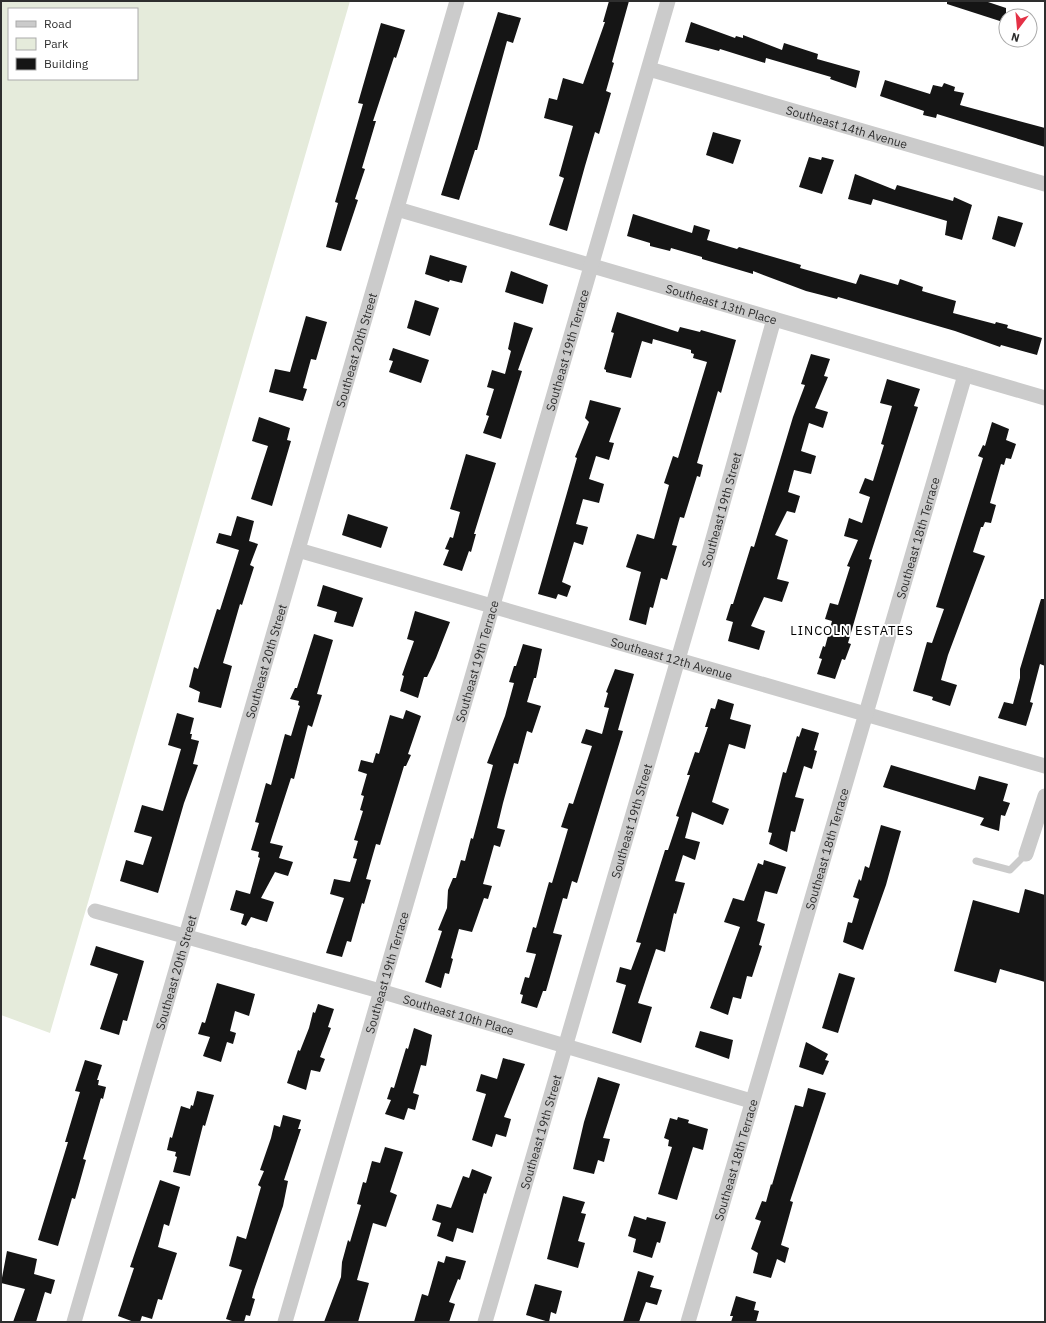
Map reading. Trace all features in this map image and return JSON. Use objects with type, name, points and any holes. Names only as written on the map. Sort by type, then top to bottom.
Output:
[{"type":"street","name":"Southeast 20th Street","points":[[74,1322],[457,1]]},
{"type":"street","name":"Southeast 19th Terrace","points":[[285,1322],[668,1]]},
{"type":"street","name":"Southeast 14th Avenue","points":[[649,69],[1045,184]]},
{"type":"street","name":"Southeast 13th Place","points":[[397,209],[1045,398]]},
{"type":"street","name":"Southeast 19th Street","points":[[485,1322],[678,660],[774,319]]},
{"type":"street","name":"Southeast 18th Terrace","points":[[688,1322],[965,375]]},
{"type":"street","name":"Southeast 12th Avenue","points":[[298,550],[1045,766]]},
{"type":"street","points":[[1026,854],[1045,796]]},
{"type":"street","name":"Southeast 10th Place","points":[[95,911],[380,991],[565,1047],[752,1101]]},
{"type":"lane","points":[[976,861],[1010,870],[1026,854]]},
{"type":"green space","points":[[1,1],[350,1],[50,1033],[1,1015]]},
{"type":"building","points":[[609,1],[629,1],[612,62],[614,63],[606,91],[611,93],[599,134],[595,132],[567,231],[549,225],[564,178],[559,176],[573,126],[544,118],[549,98],[557,100],[563,78],[583,84],[605,22],[603,22]]},
{"type":"building","points":[[947,1],[985,1],[1006,8],[998,8],[998,20],[947,4]]},
{"type":"building","points":[[498,12],[521,18],[513,43],[507,41],[477,150],[475,150],[459,200],[441,195]]},
{"type":"building","points":[[691,22],[735,38],[736,36],[743,38],[743,35],[782,50],[784,43],[818,54],[817,59],[860,71],[856,88],[830,79],[831,77],[766,58],[765,63],[720,49],[719,51],[685,42]]},
{"type":"building","points":[[381,23],[405,30],[396,58],[394,57],[373,121],[376,121],[362,168],[365,169],[355,199],[358,200],[341,251],[326,247],[338,203],[335,202],[363,104],[358,103]]},
{"type":"building","points":[[885,80],[930,94],[933,85],[942,87],[944,83],[955,87],[954,91],[964,93],[960,105],[1045,128],[1045,147],[937,114],[936,118],[923,115],[924,111],[880,96]]},
{"type":"building","points":[[713,132],[741,140],[733,164],[706,155]]},
{"type":"building","points":[[809,157],[821,160],[822,157],[834,160],[822,194],[799,187]]},
{"type":"building","points":[[855,174],[895,190],[897,185],[953,201],[954,197],[972,205],[962,240],[945,235],[947,221],[873,199],[871,205],[848,199]]},
{"type":"building","points":[[633,214],[692,233],[694,225],[710,230],[707,240],[737,249],[739,247],[801,265],[800,268],[856,284],[860,274],[898,285],[900,279],[923,287],[922,291],[956,301],[953,313],[995,324],[996,322],[1008,325],[1007,328],[1042,338],[1037,355],[1001,345],[1000,347],[955,331],[838,297],[837,299],[806,291],[753,271],[753,274],[671,248],[670,251],[650,246],[650,243],[627,236]]},
{"type":"building","points":[[998,216],[1023,223],[1015,247],[992,239]]},
{"type":"building","points":[[430,255],[467,266],[462,283],[450,280],[449,282],[425,274]]},
{"type":"building","points":[[511,271],[548,285],[543,304],[505,292]]},
{"type":"building","points":[[415,300],[439,308],[430,336],[407,328]]},
{"type":"building","points":[[617,312],[678,332],[680,327],[700,332],[701,330],[736,340],[721,393],[718,391],[697,463],[703,465],[700,477],[697,476],[684,518],[680,517],[672,545],[677,546],[667,580],[661,578],[653,608],[650,607],[646,625],[629,620],[641,572],[626,567],[637,534],[654,539],[669,485],[664,483],[673,456],[678,458],[707,362],[693,358],[694,354],[691,353],[691,350],[653,339],[652,344],[642,341],[631,378],[606,372],[604,369],[614,333],[611,332]]},
{"type":"building","points":[[306,316],[327,322],[316,360],[311,359],[303,388],[307,389],[303,401],[269,392],[275,369],[290,372]]},
{"type":"building","points":[[514,322],[533,328],[518,370],[522,371],[501,439],[483,433],[489,416],[486,415],[494,389],[487,387],[492,370],[505,374],[511,351],[508,349]]},
{"type":"building","points":[[393,348],[429,360],[421,383],[389,372],[393,361],[389,360]]},
{"type":"building","points":[[811,354],[830,359],[824,376],[828,377],[815,408],[828,412],[823,428],[809,423],[801,451],[816,456],[811,474],[794,470],[788,492],[800,496],[795,513],[787,511],[775,535],[788,540],[777,579],[789,582],[782,602],[764,597],[751,626],[765,631],[759,650],[728,641],[733,622],[726,620],[731,604],[733,604],[751,546],[754,547],[793,417],[805,385],[801,384]]},
{"type":"building","points":[[887,379],[920,389],[914,406],[918,407],[869,559],[872,560],[848,643],[851,644],[845,660],[842,659],[835,679],[817,674],[822,659],[819,658],[823,646],[825,647],[832,621],[825,619],[830,603],[838,605],[850,567],[847,566],[858,540],[844,536],[849,518],[862,523],[870,497],[859,493],[865,478],[873,481],[884,445],[881,444],[892,406],[880,403]]},
{"type":"building","points":[[590,400],[621,408],[609,442],[614,443],[609,460],[596,456],[589,479],[604,484],[599,503],[583,499],[576,524],[588,527],[583,545],[574,542],[562,582],[571,586],[567,597],[558,594],[556,599],[538,594],[577,458],[575,457],[589,422],[585,418]]},
{"type":"building","points":[[259,417],[290,428],[287,440],[291,441],[272,506],[251,499],[268,446],[252,441]]},
{"type":"building","points":[[992,422],[1009,429],[1006,440],[1016,444],[1011,459],[1006,458],[1004,465],[1001,464],[990,503],[996,505],[991,523],[985,522],[983,527],[981,527],[973,552],[985,556],[948,655],[941,680],[957,685],[950,706],[932,700],[933,697],[913,691],[927,642],[932,643],[944,609],[936,607],[983,458],[978,456],[983,445],[985,446]]},
{"type":"building","points":[[466,454],[496,463],[474,534],[476,534],[471,552],[469,551],[462,571],[443,565],[449,550],[445,549],[450,537],[453,538],[460,512],[450,509]]},
{"type":"building","points":[[348,514],[388,527],[381,548],[342,535]]},
{"type":"building","points":[[237,516],[254,521],[249,541],[258,544],[250,565],[254,567],[242,605],[240,604],[223,663],[232,666],[221,708],[198,702],[200,692],[189,687],[194,667],[198,669],[217,609],[220,610],[239,550],[216,543],[219,533],[231,536]]},
{"type":"building","points":[[323,585],[363,598],[353,627],[334,622],[337,612],[317,606]]},
{"type":"building","points":[[1041,599],[1045,599],[1045,666],[1040,664],[1030,702],[1033,703],[1026,726],[998,718],[1004,702],[1013,704],[1020,678],[1020,669]]},
{"type":"building","points":[[415,611],[450,622],[436,658],[427,677],[424,677],[418,698],[400,691],[404,676],[402,675],[414,641],[407,639]]},
{"type":"building","points":[[314,634],[333,640],[317,694],[322,695],[312,727],[308,725],[294,779],[291,778],[270,843],[283,846],[279,858],[293,862],[288,876],[275,872],[261,898],[274,902],[267,922],[251,917],[246,926],[241,924],[244,914],[230,910],[236,890],[250,894],[260,858],[258,857],[259,852],[251,850],[259,823],[255,822],[266,783],[271,785],[285,734],[291,736],[300,706],[298,705],[299,701],[290,699],[295,688],[297,688]]},
{"type":"building","points":[[523,644],[542,649],[536,678],[534,678],[527,702],[541,706],[532,733],[527,731],[518,764],[514,763],[503,803],[497,828],[505,830],[500,847],[494,845],[483,884],[492,886],[488,899],[484,898],[472,932],[459,929],[451,958],[453,959],[449,974],[445,973],[441,988],[425,982],[442,931],[438,930],[447,908],[448,890],[453,878],[456,878],[461,860],[465,861],[471,838],[473,839],[493,765],[487,763],[505,716],[514,683],[509,682]]},
{"type":"building","points":[[615,669],[634,674],[618,730],[623,731],[577,883],[572,881],[567,899],[563,898],[553,933],[562,935],[546,991],[543,991],[537,1008],[521,1003],[523,995],[520,994],[525,977],[529,978],[536,954],[526,952],[533,927],[536,928],[549,882],[552,883],[568,829],[561,827],[569,803],[573,804],[592,746],[581,743],[586,729],[602,734],[609,708],[604,707],[608,693],[606,692]]},
{"type":"building","points":[[718,699],[734,704],[730,719],[751,725],[745,749],[729,744],[712,802],[729,809],[723,825],[692,812],[685,838],[700,842],[695,860],[683,855],[675,881],[685,883],[676,914],[674,913],[665,952],[656,949],[638,1003],[652,1007],[641,1043],[612,1033],[626,985],[616,982],[620,967],[631,970],[641,943],[636,942],[665,850],[668,850],[679,817],[676,816],[690,775],[687,775],[695,752],[699,753],[708,727],[705,727],[711,708],[715,709]]},
{"type":"building","points":[[406,710],[421,716],[408,754],[411,755],[406,766],[404,766],[380,845],[376,844],[366,879],[371,880],[364,904],[362,903],[351,942],[347,941],[342,957],[326,953],[344,898],[330,894],[334,879],[350,882],[357,859],[353,858],[358,841],[354,840],[363,811],[360,810],[364,796],[361,795],[367,774],[358,771],[361,760],[373,763],[376,753],[379,754],[390,715],[403,719]]},
{"type":"building","points":[[177,713],[194,718],[190,734],[192,734],[191,739],[199,741],[193,764],[198,765],[184,803],[158,893],[120,881],[126,860],[143,865],[152,837],[134,832],[142,805],[163,811],[181,749],[168,745]]},
{"type":"building","points":[[802,728],[819,733],[814,750],[817,751],[812,769],[804,766],[795,797],[804,799],[795,832],[791,831],[787,852],[769,844],[772,833],[768,832],[783,772],[786,773],[797,736],[799,737]]},
{"type":"building","points":[[891,765],[975,790],[979,776],[1008,784],[1003,801],[1010,803],[1005,816],[1001,815],[999,831],[980,825],[984,818],[883,787]]},
{"type":"building","points":[[881,825],[901,831],[886,885],[863,950],[843,942],[848,922],[852,923],[859,899],[853,897],[859,879],[861,881],[865,866],[869,868]]},
{"type":"building","points":[[764,860],[786,867],[777,894],[765,891],[757,921],[765,924],[759,945],[762,946],[752,977],[747,976],[741,999],[733,997],[728,1015],[710,1008],[740,927],[724,922],[733,898],[744,901],[758,863],[763,865]]},
{"type":"building","points":[[1025,889],[1045,895],[1045,982],[1000,969],[996,983],[954,971],[973,900],[1019,913]]},
{"type":"building","points":[[96,946],[144,961],[127,1021],[123,1020],[119,1035],[100,1029],[118,974],[90,965]]},
{"type":"building","points":[[839,973],[855,978],[838,1033],[822,1028]]},
{"type":"building","points":[[217,983],[255,994],[249,1016],[235,1011],[230,1031],[236,1033],[233,1044],[227,1042],[221,1062],[203,1056],[210,1037],[198,1034],[202,1022],[205,1023]]},
{"type":"building","points":[[318,1004],[334,1009],[328,1027],[331,1028],[320,1057],[325,1059],[320,1072],[311,1070],[306,1090],[287,1083],[298,1050],[300,1051],[309,1028],[313,1012],[315,1013]]},
{"type":"building","points":[[414,1028],[432,1035],[426,1066],[421,1065],[413,1093],[419,1095],[415,1110],[408,1108],[404,1120],[385,1114],[391,1100],[387,1099],[391,1087],[394,1088],[406,1048],[408,1049]]},
{"type":"building","points":[[700,1031],[733,1040],[729,1059],[695,1047]]},
{"type":"building","points":[[806,1042],[828,1054],[825,1060],[829,1061],[823,1075],[799,1067]]},
{"type":"building","points":[[503,1058],[525,1064],[504,1117],[511,1119],[506,1137],[496,1134],[492,1147],[472,1140],[486,1094],[476,1091],[481,1074],[497,1079]]},
{"type":"building","points":[[85,1060],[102,1065],[97,1080],[99,1080],[98,1085],[106,1087],[103,1099],[101,1098],[83,1159],[86,1160],[75,1199],[72,1198],[58,1246],[38,1240],[68,1142],[65,1142],[80,1092],[75,1091]]},
{"type":"building","points":[[598,1077],[620,1084],[603,1138],[610,1139],[604,1162],[598,1160],[594,1174],[573,1169],[584,1122]]},
{"type":"building","points":[[808,1088],[826,1093],[790,1201],[793,1202],[781,1245],[789,1248],[785,1263],[777,1259],[771,1278],[753,1273],[758,1253],[751,1249],[761,1221],[755,1219],[762,1201],[766,1202],[771,1184],[772,1185],[795,1105],[803,1107]]},
{"type":"building","points":[[197,1091],[214,1095],[205,1126],[203,1125],[190,1176],[173,1172],[177,1157],[175,1156],[176,1152],[167,1150],[181,1106],[190,1109],[191,1105],[193,1106]]},
{"type":"building","points":[[283,1115],[301,1120],[298,1129],[301,1129],[284,1180],[288,1181],[283,1206],[254,1290],[252,1298],[255,1299],[250,1316],[246,1315],[244,1322],[235,1322],[226,1319],[242,1270],[229,1266],[237,1236],[246,1239],[261,1187],[258,1185],[264,1171],[260,1170],[274,1125],[280,1127]]},
{"type":"building","points":[[678,1117],[689,1120],[688,1123],[708,1129],[703,1150],[693,1147],[677,1200],[658,1194],[672,1147],[668,1146],[669,1140],[664,1138],[670,1118],[677,1120]]},
{"type":"building","points":[[385,1147],[403,1152],[390,1192],[397,1195],[386,1227],[373,1223],[357,1280],[369,1283],[358,1322],[324,1322],[341,1277],[342,1262],[348,1240],[350,1242],[361,1205],[357,1204],[363,1182],[366,1183],[372,1161],[380,1163]]},
{"type":"building","points":[[472,1169],[492,1177],[486,1194],[484,1193],[473,1233],[457,1228],[453,1242],[437,1236],[441,1223],[432,1220],[437,1204],[451,1208],[463,1176],[469,1178]]},
{"type":"building","points":[[160,1180],[180,1187],[169,1226],[164,1224],[158,1247],[177,1253],[162,1300],[158,1299],[152,1319],[142,1316],[140,1322],[134,1322],[118,1316],[134,1268],[130,1267]]},
{"type":"building","points":[[563,1196],[585,1202],[581,1213],[586,1214],[578,1241],[585,1243],[578,1268],[547,1259]]},
{"type":"building","points":[[634,1216],[646,1220],[647,1217],[666,1222],[660,1243],[657,1242],[652,1258],[633,1252],[636,1239],[628,1236]]},
{"type":"building","points":[[7,1251],[37,1259],[34,1274],[55,1280],[51,1294],[45,1292],[36,1322],[13,1322],[25,1289],[1,1283]]},
{"type":"building","points":[[446,1256],[466,1261],[460,1280],[458,1279],[449,1302],[455,1304],[449,1322],[414,1322],[422,1294],[428,1296],[438,1261],[444,1263]]},
{"type":"building","points":[[638,1271],[654,1276],[650,1287],[662,1290],[657,1305],[646,1302],[639,1322],[623,1322]]},
{"type":"building","points":[[535,1284],[562,1291],[556,1314],[551,1312],[549,1322],[526,1315]]},
{"type":"building","points":[[736,1296],[756,1302],[754,1310],[759,1311],[756,1322],[731,1322],[733,1316],[730,1316]]},
{"type":"district","name":"LINCOLN ESTATES","points":[[852,630]]}]
